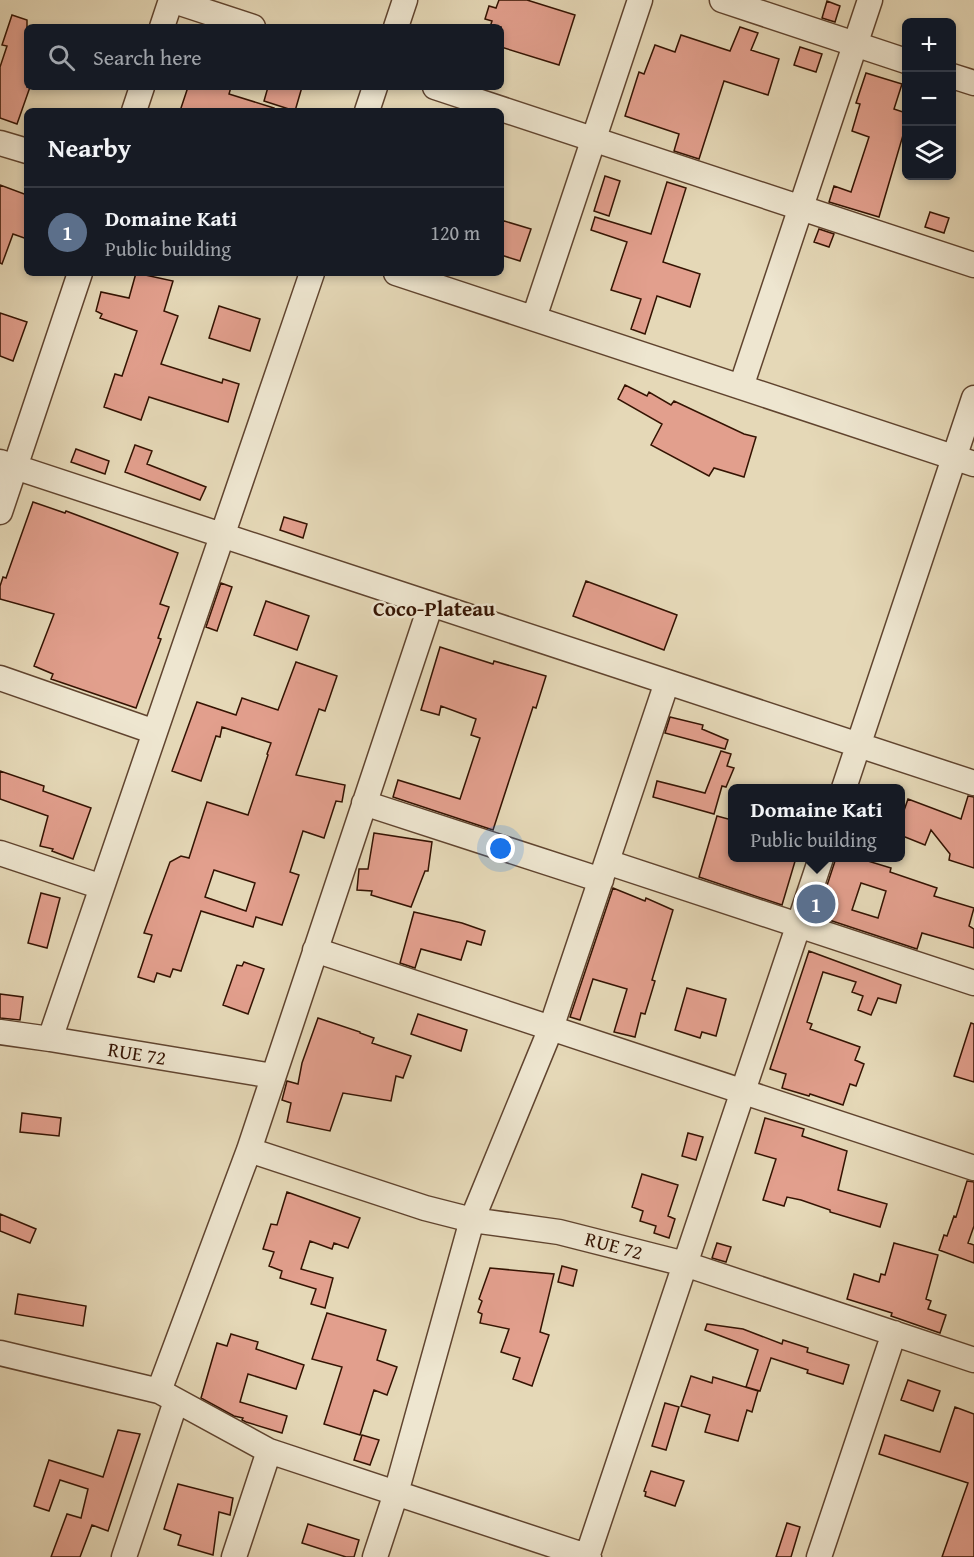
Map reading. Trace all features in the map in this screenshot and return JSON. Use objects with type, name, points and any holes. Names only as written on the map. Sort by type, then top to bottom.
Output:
[{"type":"street","points":[[163,24],[171,0],[244,24]]},
{"type":"street","points":[[397,24],[405,0]]},
{"type":"street","points":[[534,318],[640,0]]},
{"type":"street","points":[[722,0],[902,60]]},
{"type":"street","points":[[741,387],[870,0]]},
{"type":"street","points":[[956,78],[974,83]]},
{"type":"street","points":[[135,108],[141,90]]},
{"type":"street","points":[[368,108],[374,90]]},
{"type":"street","points":[[444,90],[498,108]]},
{"type":"street","points":[[504,110],[974,265]]},
{"type":"street","points":[[0,142],[24,151]]},
{"type":"street","points":[[0,512],[8,464],[79,276]]},
{"type":"street","points":[[50,1039],[311,276]]},
{"type":"street","points":[[405,276],[964,461]]},
{"type":"street","points":[[846,784],[964,461],[974,398]]},
{"type":"street","points":[[8,464],[974,783]]},
{"type":"street","points":[[124,1557],[168,1396],[430,604]]},
{"type":"street","points":[[0,678],[155,732]]},
{"type":"street","points":[[375,1557],[396,1493],[472,1220],[551,1028],[667,682]]},
{"type":"street","points":[[364,803],[798,925],[974,983]]},
{"type":"street","points":[[0,853],[102,887]]},
{"type":"street","points":[[0,1353],[168,1396],[269,1452],[588,1557],[820,862]]},
{"type":"street","points":[[315,950],[974,1168]]},
{"type":"street","name":"RUE 72","points":[[0,1032],[273,1076]]},
{"type":"street","name":"RUE 72","points":[[249,1150],[425,1208],[472,1220],[559,1232],[685,1264],[974,1360]]},
{"type":"street","points":[[819,1557],[894,1333]]},
{"type":"street","points":[[234,1557],[269,1452]]},
{"type":"building","points":[[499,0],[527,0],[575,15],[559,65],[504,48],[504,24],[491,24],[492,21],[485,19],[489,6],[496,8]]},
{"type":"building","points":[[827,1],[840,6],[835,22],[822,18]]},
{"type":"building","points":[[12,15],[27,20],[27,24],[24,24],[24,90],[29,90],[17,124],[0,118],[0,67],[7,46],[2,45]]},
{"type":"building","points":[[740,27],[758,33],[751,50],[779,59],[768,95],[724,81],[699,159],[674,151],[679,134],[625,116],[639,72],[644,74],[655,45],[675,52],[681,35],[730,51]]},
{"type":"building","points":[[800,47],[822,54],[816,72],[794,65]]},
{"type":"building","points":[[866,73],[902,84],[894,109],[902,112],[902,139],[879,217],[829,202],[834,186],[851,192],[869,137],[852,131],[860,104],[856,103]]},
{"type":"building","points":[[187,90],[230,90],[229,94],[274,108],[181,108]]},
{"type":"building","points":[[267,90],[301,90],[296,108],[286,108],[264,101]]},
{"type":"building","points":[[605,176],[620,181],[609,216],[594,211]]},
{"type":"building","points":[[667,182],[686,188],[663,262],[700,274],[690,307],[657,296],[645,334],[631,329],[641,299],[611,290],[627,242],[591,230],[595,217],[651,234]]},
{"type":"building","points":[[0,185],[24,194],[24,238],[13,234],[2,264],[0,263]]},
{"type":"building","points":[[930,212],[949,218],[944,233],[925,227]]},
{"type":"building","points":[[504,221],[531,229],[520,261],[504,256]]},
{"type":"building","points":[[819,229],[834,234],[829,247],[814,242]]},
{"type":"building","points":[[135,276],[150,276],[173,281],[164,311],[178,316],[161,364],[222,383],[223,379],[239,384],[228,422],[149,397],[141,420],[104,407],[115,374],[122,376],[137,331],[100,318],[102,314],[96,311],[101,292],[129,298]]},
{"type":"building","points":[[219,306],[260,319],[250,351],[209,338]]},
{"type":"building","points":[[0,313],[27,322],[13,361],[0,356]]},
{"type":"building","points":[[625,385],[647,396],[649,392],[671,405],[674,401],[744,434],[756,437],[744,477],[714,468],[709,476],[651,445],[662,424],[618,399]]},
{"type":"building","points":[[135,445],[152,451],[147,464],[206,487],[200,500],[125,472]]},
{"type":"building","points":[[76,449],[109,461],[105,474],[71,462]]},
{"type":"building","points":[[33,502],[65,513],[66,511],[178,553],[160,604],[169,607],[158,638],[161,639],[136,708],[51,679],[53,674],[34,666],[54,614],[0,599],[3,577],[6,578]]},
{"type":"building","points":[[284,517],[307,524],[303,538],[280,530]]},
{"type":"building","points":[[586,581],[677,615],[664,650],[573,616]]},
{"type":"building","points":[[221,583],[232,587],[217,631],[206,627]]},
{"type":"building","points":[[266,601],[309,616],[297,650],[254,635]]},
{"type":"building","points":[[440,647],[493,664],[494,661],[546,676],[536,708],[533,707],[493,830],[393,797],[398,780],[460,799],[480,738],[471,735],[476,719],[441,706],[439,715],[421,710]]},
{"type":"building","points":[[296,662],[337,676],[325,711],[319,709],[296,775],[345,785],[342,802],[336,801],[324,838],[303,831],[290,872],[299,875],[282,925],[256,917],[253,927],[201,911],[181,971],[173,969],[170,977],[157,973],[154,982],[138,977],[152,935],[144,933],[170,862],[181,856],[189,858],[207,802],[248,815],[271,743],[222,727],[220,737],[216,736],[201,781],[172,771],[197,702],[236,715],[242,698],[278,710]],"holes":[[[214,870],[255,883],[246,911],[205,897]]]},
{"type":"building","points":[[670,717],[703,725],[702,729],[728,740],[725,749],[665,733]]},
{"type":"building","points":[[721,751],[731,754],[727,766],[734,768],[726,787],[722,786],[714,814],[653,797],[657,781],[705,793]]},
{"type":"building","points":[[0,771],[44,786],[43,791],[91,808],[73,859],[52,851],[53,849],[40,846],[48,816],[0,799]]},
{"type":"building","points":[[968,796],[974,797],[974,868],[949,860],[950,854],[931,830],[925,845],[905,837],[905,808],[908,799],[961,819]]},
{"type":"building","points":[[717,816],[728,819],[728,862],[795,862],[782,905],[699,877]]},
{"type":"building","points":[[374,833],[432,842],[428,871],[425,871],[411,907],[371,895],[372,891],[357,890],[359,869],[368,869]]},
{"type":"building","points":[[835,862],[871,862],[891,868],[890,872],[937,888],[934,896],[974,908],[969,926],[974,929],[974,948],[922,933],[917,949],[817,916]],"holes":[[[861,883],[886,891],[878,918],[852,910]]]},
{"type":"building","points":[[613,888],[645,901],[646,898],[673,910],[652,980],[655,981],[645,1014],[641,1013],[635,1037],[614,1032],[627,989],[593,979],[580,1020],[570,1017]]},
{"type":"building","points":[[41,893],[60,898],[47,948],[28,943]]},
{"type":"building","points":[[414,912],[485,931],[481,945],[467,941],[461,960],[421,949],[415,968],[400,963]]},
{"type":"building","points":[[809,951],[901,985],[896,1003],[878,998],[871,1015],[858,1010],[863,996],[852,992],[856,982],[823,972],[807,1022],[812,1024],[810,1029],[860,1047],[855,1060],[864,1064],[856,1086],[850,1084],[843,1105],[782,1088],[786,1074],[770,1069]]},
{"type":"building","points":[[244,962],[264,969],[248,1014],[223,1005],[237,965],[242,966]]},
{"type":"building","points":[[687,988],[726,999],[716,1036],[702,1032],[700,1038],[675,1030]]},
{"type":"building","points":[[0,994],[23,997],[20,1020],[0,1018]]},
{"type":"building","points":[[418,1014],[467,1030],[461,1051],[411,1034]]},
{"type":"building","points":[[318,1018],[360,1032],[374,1038],[372,1043],[411,1056],[403,1078],[396,1076],[391,1101],[343,1093],[330,1131],[287,1122],[291,1103],[282,1100],[287,1081],[298,1084],[302,1063]]},
{"type":"building","points":[[971,1023],[974,1024],[974,1082],[954,1076]]},
{"type":"building","points":[[22,1113],[61,1118],[59,1136],[20,1132]]},
{"type":"building","points":[[765,1118],[804,1129],[802,1136],[847,1151],[838,1190],[887,1204],[880,1227],[830,1212],[830,1210],[801,1200],[787,1197],[784,1206],[763,1200],[776,1159],[755,1153]]},
{"type":"building","points":[[688,1133],[703,1137],[696,1160],[682,1156]]},
{"type":"building","points":[[642,1174],[678,1185],[668,1216],[675,1219],[669,1238],[654,1233],[656,1226],[640,1221],[643,1211],[632,1207]]},
{"type":"building","points":[[967,1181],[974,1182],[974,1226],[968,1243],[974,1245],[974,1263],[939,1250],[944,1235],[947,1236],[954,1216],[956,1217]]},
{"type":"building","points":[[287,1192],[360,1218],[348,1248],[334,1243],[332,1249],[310,1241],[301,1269],[333,1278],[325,1308],[311,1304],[316,1289],[280,1278],[282,1271],[269,1266],[274,1252],[263,1249],[271,1224],[277,1225]]},
{"type":"building","points":[[0,1214],[36,1229],[30,1243],[0,1231]]},
{"type":"building","points":[[717,1243],[731,1247],[726,1262],[712,1258]]},
{"type":"building","points":[[894,1243],[938,1255],[926,1299],[931,1301],[928,1309],[946,1315],[940,1333],[891,1316],[892,1313],[847,1299],[854,1274],[879,1282],[881,1274],[885,1275]]},
{"type":"building","points":[[562,1266],[577,1270],[573,1286],[558,1282]]},
{"type":"building","points":[[490,1268],[554,1274],[540,1332],[549,1335],[532,1386],[513,1379],[520,1358],[501,1352],[509,1329],[480,1323],[482,1314],[478,1312],[482,1301],[479,1299]]},
{"type":"building","points":[[18,1294],[86,1306],[83,1326],[15,1314]]},
{"type":"building","points":[[327,1313],[386,1330],[377,1360],[397,1367],[387,1395],[374,1390],[360,1435],[324,1424],[342,1367],[312,1359]]},
{"type":"building","points":[[707,1324],[743,1329],[782,1344],[783,1340],[808,1348],[807,1352],[849,1365],[843,1384],[807,1373],[808,1370],[771,1358],[760,1391],[746,1387],[758,1350],[705,1330]]},
{"type":"building","points":[[231,1334],[258,1342],[256,1349],[304,1365],[296,1389],[248,1374],[240,1402],[287,1416],[282,1433],[246,1422],[242,1420],[243,1418],[234,1416],[201,1398],[217,1343],[227,1346]]},
{"type":"building","points":[[691,1376],[712,1383],[713,1377],[758,1391],[752,1412],[747,1410],[738,1441],[705,1432],[710,1415],[681,1406]]},
{"type":"building","points":[[908,1380],[940,1391],[933,1411],[901,1400]]},
{"type":"building","points":[[665,1403],[679,1407],[666,1450],[652,1446]]},
{"type":"building","points":[[955,1407],[974,1414],[974,1557],[942,1557],[968,1483],[879,1454],[885,1435],[940,1452]]},
{"type":"building","points":[[118,1430],[140,1434],[108,1531],[92,1525],[80,1557],[51,1557],[67,1514],[81,1518],[88,1489],[60,1480],[49,1511],[34,1506],[49,1460],[103,1477]]},
{"type":"building","points":[[362,1435],[379,1440],[370,1465],[354,1460]]},
{"type":"building","points":[[651,1471],[684,1481],[675,1506],[645,1496],[644,1491]]},
{"type":"building","points":[[178,1484],[233,1498],[230,1515],[219,1512],[213,1555],[178,1545],[181,1535],[164,1529]]},
{"type":"building","points":[[787,1523],[800,1527],[791,1557],[776,1557]]},
{"type":"building","points":[[308,1524],[359,1540],[354,1557],[346,1557],[302,1543]]},
{"type":"place","name":"Domaine Kati","points":[[816,904]]},
{"type":"district","name":"Coco-Plateau","points":[[434,608]]}]
